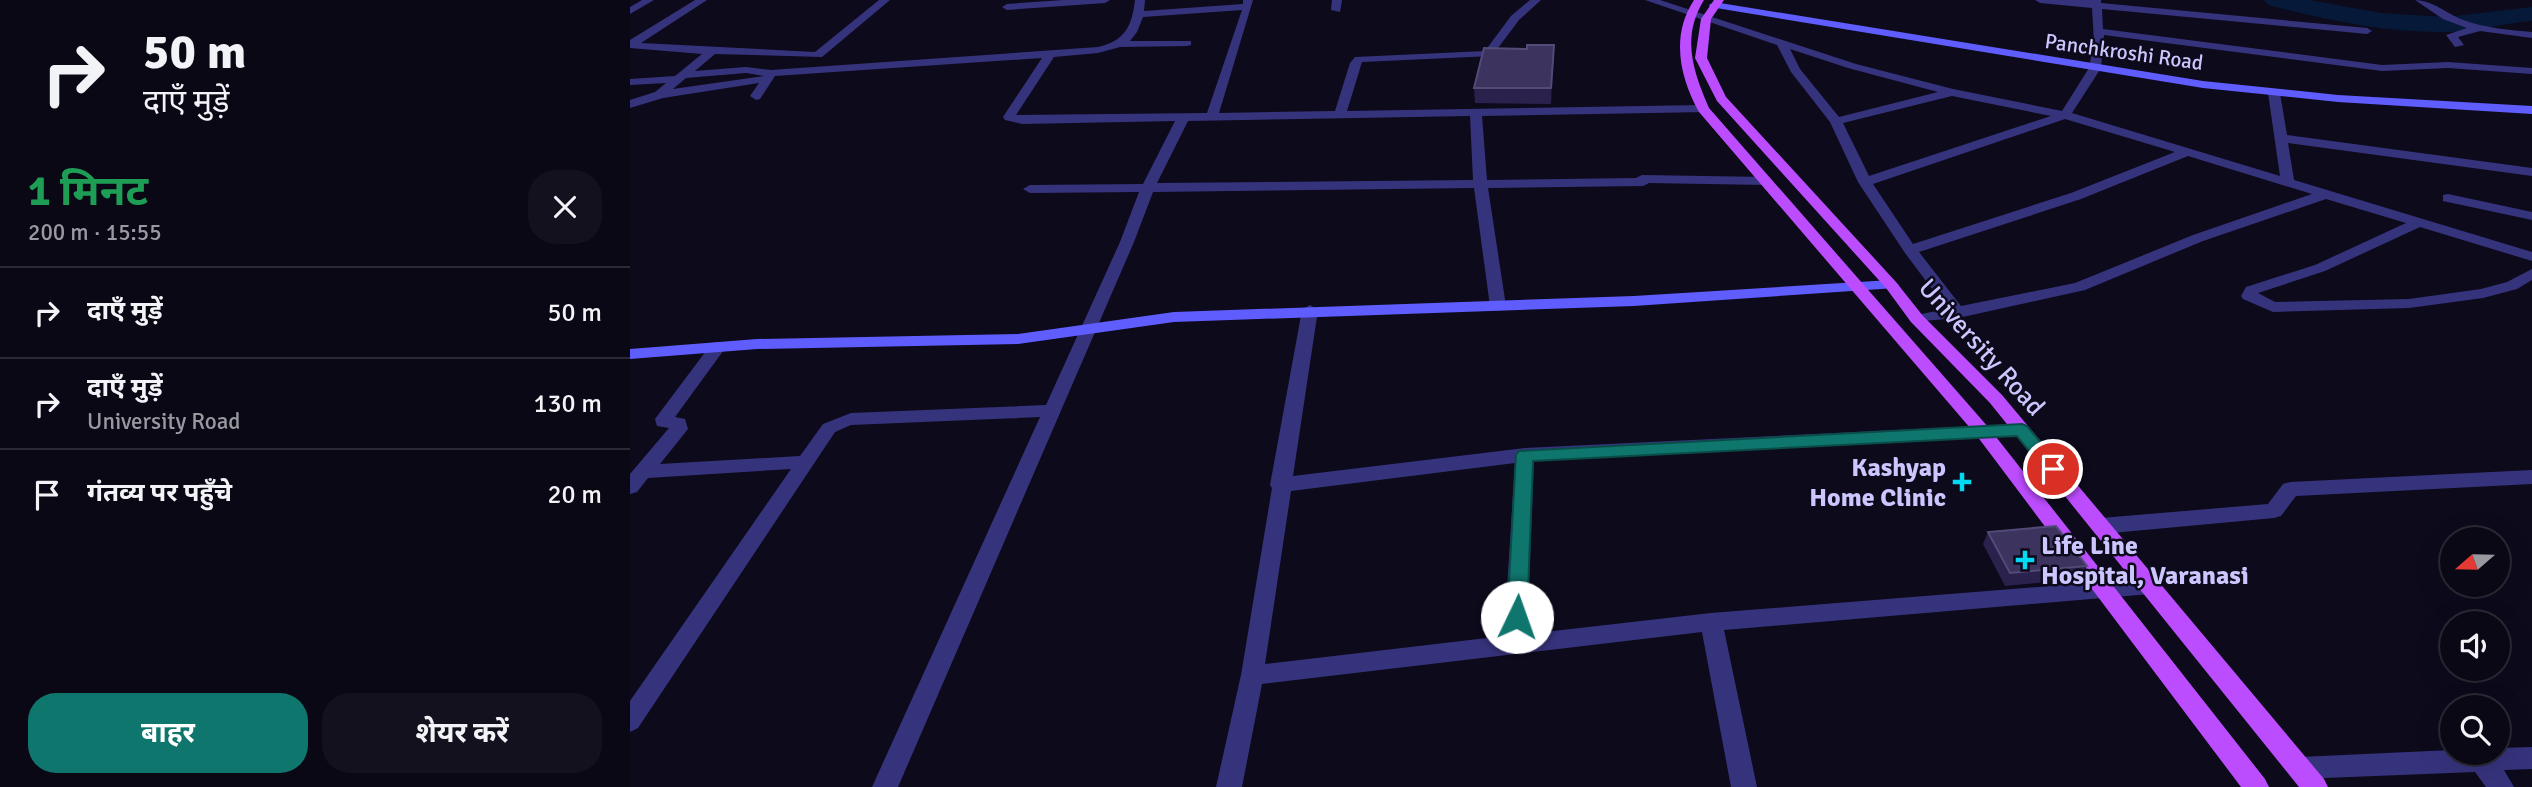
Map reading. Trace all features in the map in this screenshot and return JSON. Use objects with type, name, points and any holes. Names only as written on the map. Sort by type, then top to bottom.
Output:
[{"type":"main road","points":[[1705,7],[1685,24],[1684,48],[1692,83],[1703,109],[1983,432],[2256,787]]},
{"type":"main road","name":"University Road","points":[[1705,7],[1701,58],[1721,99],[1891,285],[1917,319],[1996,399],[2308,778]]},
{"type":"street","points":[[633,8],[649,0]]},
{"type":"street","points":[[630,45],[702,0]]},
{"type":"street","points":[[630,45],[818,55],[885,0]]},
{"type":"street","points":[[1007,7],[1105,0]]},
{"type":"street","points":[[1119,44],[1134,33],[1140,14],[1140,0]]},
{"type":"street","points":[[1340,115],[1359,60],[1489,54],[1515,18],[1536,0]]},
{"type":"street","points":[[1650,0],[1705,7],[1780,42],[1852,66],[1952,92],[2065,116],[2532,257]]},
{"type":"street","points":[[2040,0],[2096,2],[2367,31]]},
{"type":"street","points":[[2420,0],[2449,19],[2476,28],[2532,35]]},
{"type":"street","points":[[1865,181],[2065,116],[2095,68],[2098,31],[2096,2]]},
{"type":"street","points":[[1140,14],[1248,4],[1212,116]]},
{"type":"street","name":"Panchkroshi Road","points":[[1705,7],[2274,93],[2388,103],[2532,110]]},
{"type":"street","points":[[2459,45],[2451,35],[2476,28]]},
{"type":"street","points":[[630,104],[659,95],[769,76],[1050,54],[1119,44],[1184,47],[1195,31]]},
{"type":"street","points":[[2098,31],[2382,68],[2458,65],[2532,71]]},
{"type":"street","points":[[1780,42],[1795,70],[1836,121],[1865,181],[1910,250],[1958,313]]},
{"type":"street","points":[[659,95],[712,51]]},
{"type":"street","points":[[1050,54],[1009,117],[1022,120],[1703,109]]},
{"type":"street","points":[[630,82],[746,70],[769,76]]},
{"type":"street","points":[[756,96],[769,76]]},
{"type":"street","points":[[1836,121],[1952,92]]},
{"type":"street","points":[[2274,93],[2288,183]]},
{"type":"street","points":[[1476,111],[1476,158],[1498,306]]},
{"type":"street","points":[[885,787],[1088,330],[1148,187],[1184,116]]},
{"type":"street","points":[[2281,138],[2532,172]]},
{"type":"street","points":[[1910,250],[2063,200],[2185,153]]},
{"type":"street","points":[[1030,190],[1643,180],[1766,181]]},
{"type":"street","points":[[1917,319],[2080,287],[2210,234],[2326,194]]},
{"type":"street","points":[[2448,198],[2532,216]]},
{"type":"street","points":[[2418,223],[2320,268],[2251,289],[2249,296],[2273,307],[2453,299],[2493,293],[2522,283],[2532,274]]},
{"type":"street","points":[[630,354],[718,347],[1018,339],[1174,317],[1310,310],[1498,306],[1891,285]]},
{"type":"street","points":[[1229,787],[1252,675],[1280,485],[1310,310]]},
{"type":"street","points":[[636,480],[679,429],[679,424],[667,424],[663,422],[664,419],[718,347]]},
{"type":"street","points":[[630,721],[829,428],[851,419],[1052,411]]},
{"type":"street","points":[[1280,485],[1525,455],[2022,430]]},
{"type":"street","points":[[1515,644],[1525,455]]},
{"type":"street","points":[[636,480],[804,462]]},
{"type":"street","points":[[2101,526],[2274,511],[2290,489],[2532,477]]},
{"type":"street","points":[[1252,675],[1711,622],[2150,586]]},
{"type":"street","points":[[1711,622],[1744,787]]},
{"type":"street","points":[[2510,759],[2532,758]]},
{"type":"street","points":[[2308,778],[2440,764]]},
{"type":"street","points":[[2484,765],[2501,787]]},
{"type":"building","points":[[1527,45],[1554,45],[1551,88],[1474,88],[1484,48],[1527,49]]},
{"type":"building","points":[[2056,526],[2087,566],[2010,573],[1988,532]]},
{"type":"waterway","points":[[2276,0],[2360,17],[2424,24],[2457,25],[2532,14]]},
{"type":"place","name":"Kashyap Home Clinic","points":[[1962,482]]},
{"type":"place","name":"Life Line Hospital, Varanasi","points":[[2025,560]]},
{"type":"route","points":[[1517,617],[1525,455],[2022,430],[2053,469]]}]
